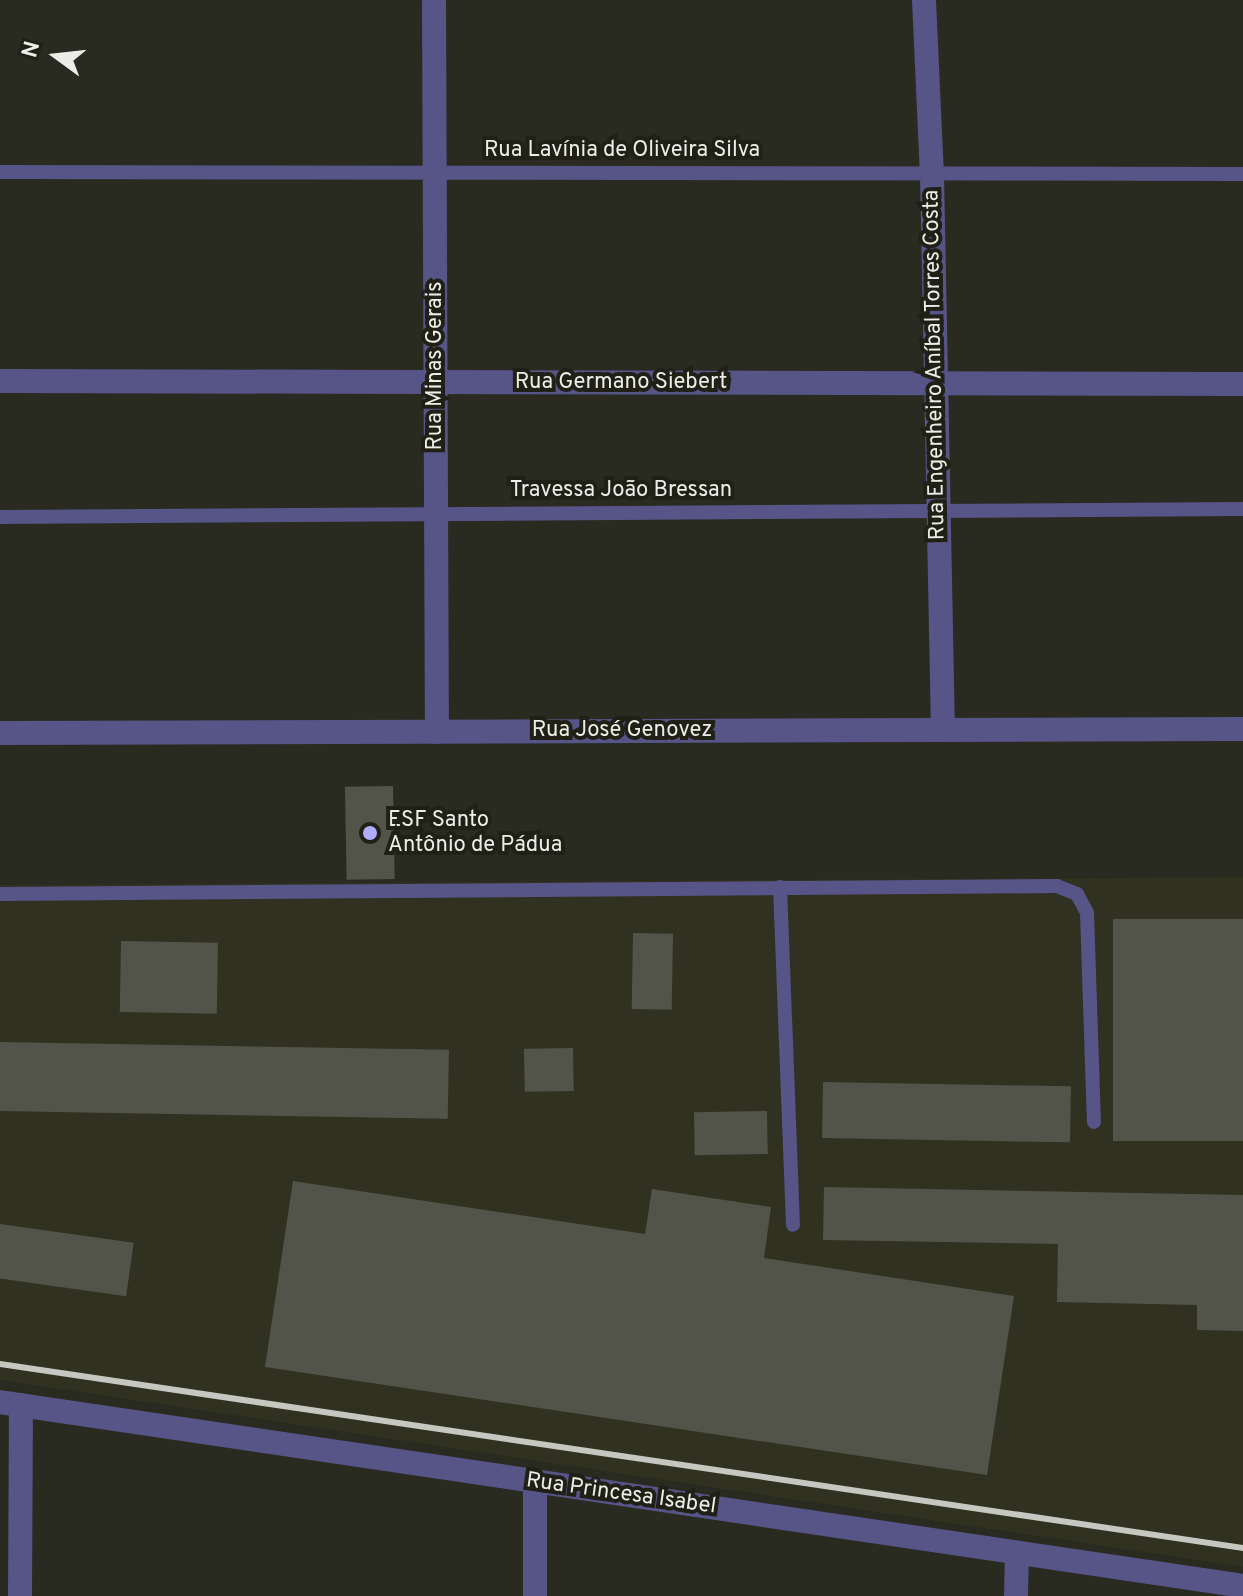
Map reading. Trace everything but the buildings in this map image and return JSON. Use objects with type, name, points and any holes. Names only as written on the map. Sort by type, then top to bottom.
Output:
[{"type":"street","name":"Rua Minas Gerais","points":[[434,0],[437,732]]},
{"type":"street","name":"Rua Engenheiro Aníbal Torres Costa","points":[[924,0],[932,174],[943,730]]},
{"type":"street","name":"Rua Germano Siebert","points":[[0,381],[1243,384]]},
{"type":"street","name":"Rua José Genovez","points":[[0,733],[1243,729]]},
{"type":"street","name":"Rua Princesa Isabel","points":[[10,1404],[1243,1586]]},
{"type":"street","points":[[10,1404],[20,1596]]},
{"type":"street","points":[[535,1481],[535,1596]]},
{"type":"street","points":[[1016,1596],[1017,1553]]},
{"type":"lane","name":"Rua Lavínia de Oliveira Silva","points":[[0,172],[1243,174]]},
{"type":"lane","name":"Travessa João Bressan","points":[[0,517],[1243,509]]},
{"type":"lane","points":[[0,894],[1057,886],[1077,894],[1087,913],[1094,1122]]},
{"type":"lane","points":[[780,887],[793,1225]]},
{"type":"shaded area","points":[[1243,877],[1243,1567],[0,1380],[0,885]]},
{"type":"railway","points":[[0,1364],[1243,1548]]},
{"type":"place","name":"ESF Santo Antônio de Pádua","points":[[370,833]]}]
